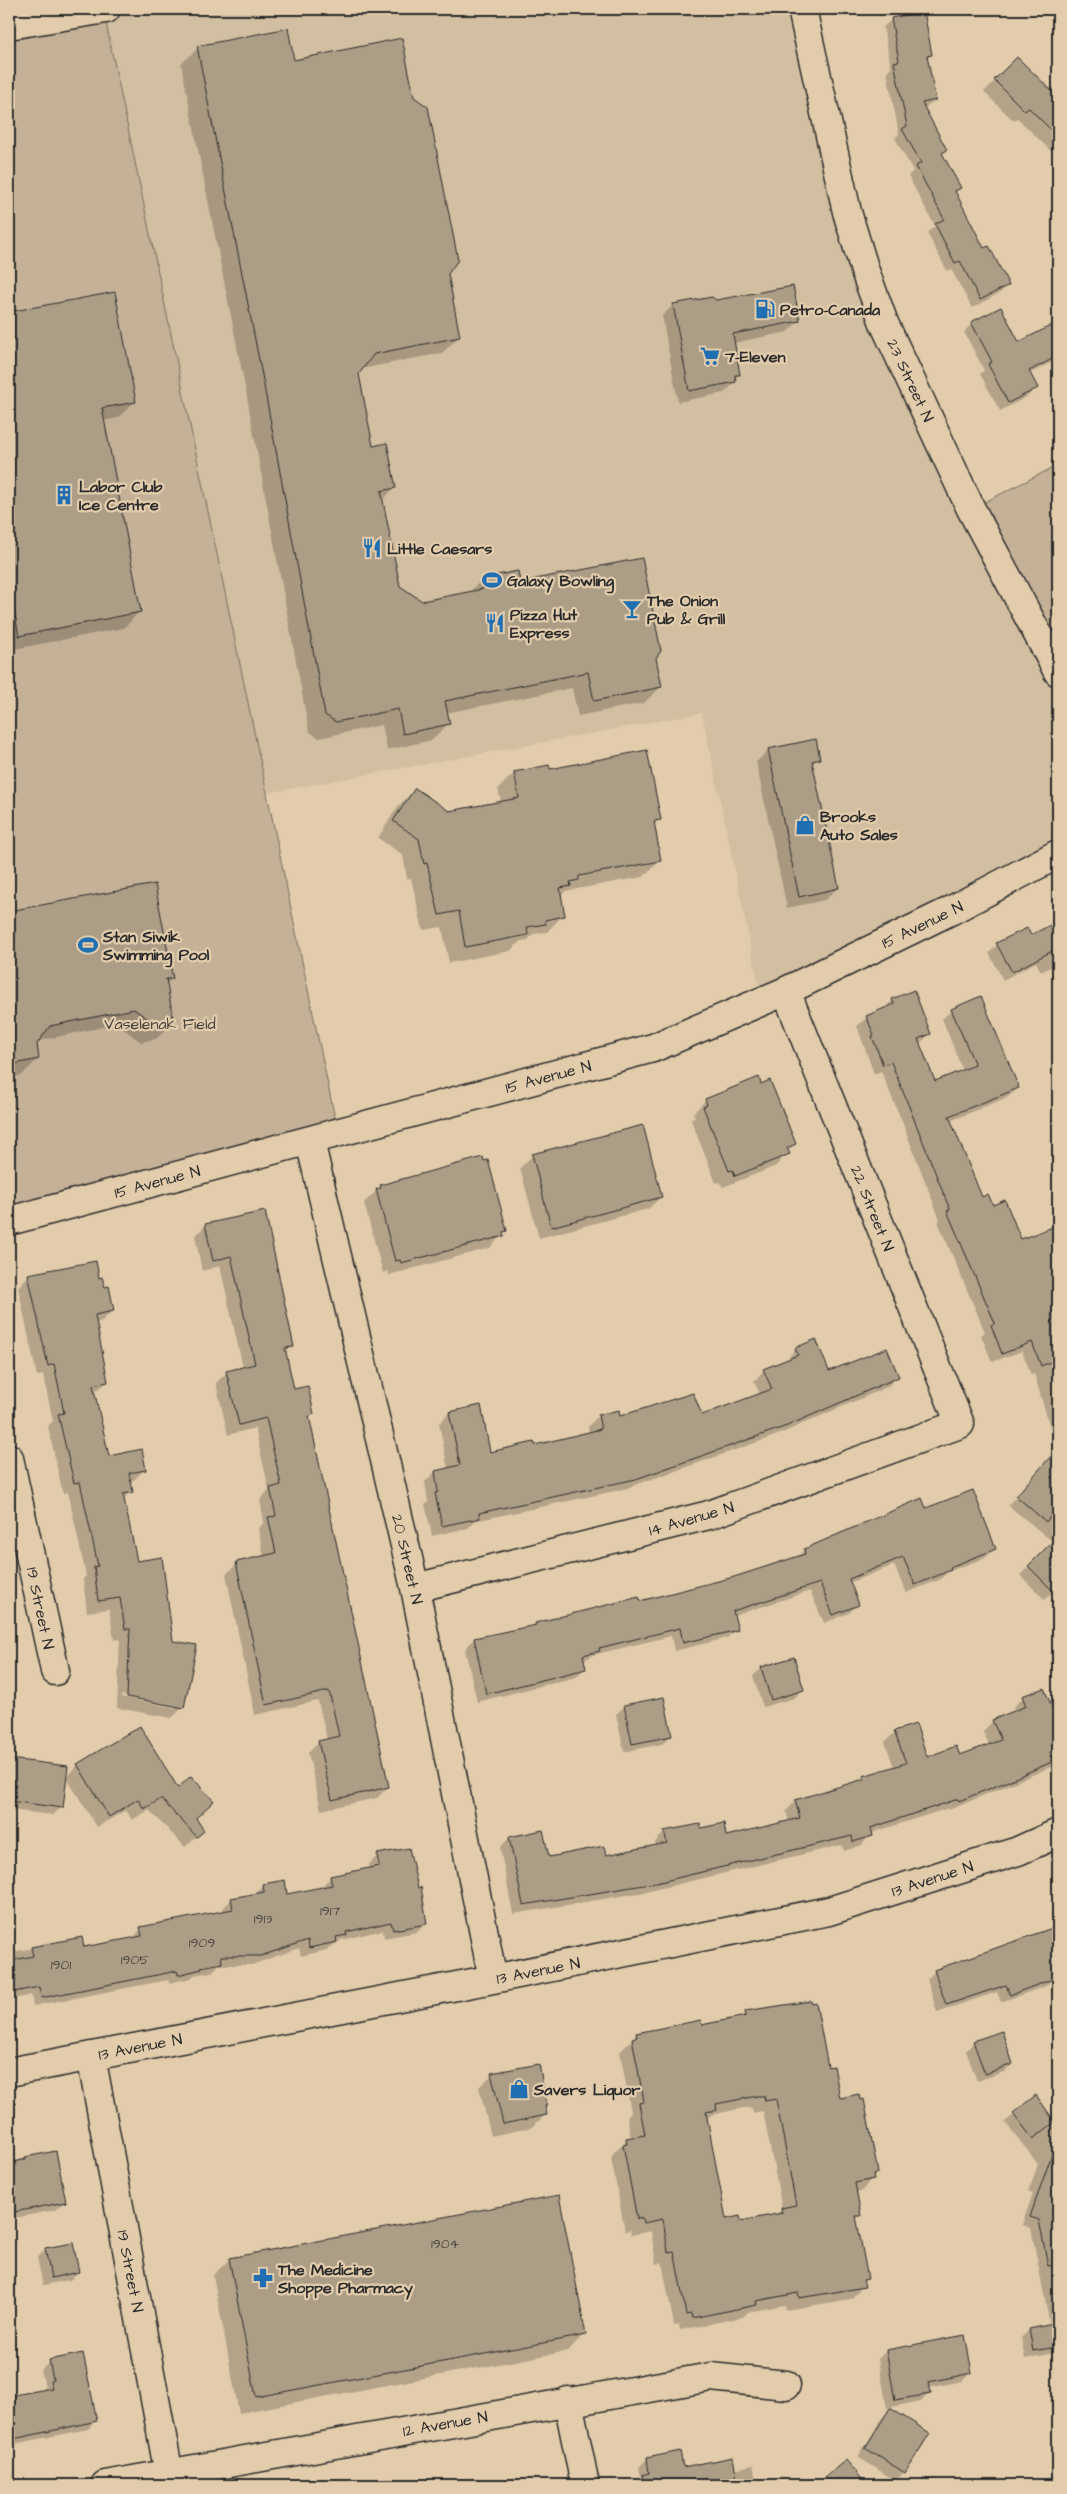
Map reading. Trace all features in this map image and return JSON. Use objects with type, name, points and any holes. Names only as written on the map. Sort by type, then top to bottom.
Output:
[{"type":"street","points":[[9,25],[106,9]]},
{"type":"street","name":"23 Street N","points":[[802,9],[847,212],[865,271],[884,323],[971,509],[1058,672]]},
{"type":"street","name":"15 Avenue N","points":[[9,1221],[653,1048],[786,991],[950,911],[1058,854]]},
{"type":"street","name":"22 Street N","points":[[786,991],[960,1424]]},
{"type":"street","name":"20 Street N","points":[[310,1141],[415,1588],[493,1979]]},
{"type":"street","name":"14 Avenue N","points":[[415,1588],[709,1516],[960,1424]]},
{"type":"street","name":"19 Street N","points":[[9,1458],[55,1671]]},
{"type":"street","name":"13 Avenue N","points":[[9,2072],[829,1912],[1018,1851],[1058,1833]]},
{"type":"street","name":"19 Street N","points":[[91,2056],[170,2479]]},
{"type":"street","name":"12 Avenue N","points":[[105,2485],[170,2479],[568,2402],[711,2377],[786,2384]]},
{"type":"street","points":[[568,2402],[585,2485]]},
{"type":"shaded area","points":[[103,9],[802,9],[847,212],[1058,672],[1058,852],[762,1001],[702,713],[267,793]]},
{"type":"green space","name":"Vaselenak Field","points":[[103,9],[338,1133],[9,1221],[9,25]]},
{"type":"green space","points":[[1058,465],[1058,659],[971,509]]},
{"type":"building","points":[[924,11],[932,55],[927,56],[936,100],[922,103],[947,150],[942,153],[961,188],[955,191],[984,248],[989,246],[1009,285],[980,300],[960,261],[955,263],[935,224],[944,219],[916,166],[921,163],[902,129],[907,126],[894,62],[899,61],[891,18]]},
{"type":"building","points":[[288,28],[294,60],[402,38],[414,97],[428,107],[458,260],[448,274],[460,337],[374,354],[359,374],[373,446],[387,443],[396,488],[381,491],[400,586],[422,601],[483,589],[481,578],[518,571],[520,582],[642,558],[661,651],[656,658],[662,687],[594,701],[588,672],[445,701],[450,724],[403,734],[398,709],[336,722],[325,715],[262,375],[197,46]]},
{"type":"building","points":[[1017,57],[1058,97],[1058,137],[1029,108],[1025,111],[994,80]]},
{"type":"building","name":"7-Eleven","points":[[793,286],[800,321],[733,334],[740,375],[735,375],[736,382],[689,391],[673,304],[712,297],[716,300]]},
{"type":"building","name":"Labor Club Ice Centre","points":[[115,292],[136,402],[102,408],[141,612],[19,636],[9,582],[9,312]]},
{"type":"building","points":[[1001,307],[1019,342],[1058,322],[1058,356],[1029,371],[1038,388],[1008,403],[988,364],[992,362],[971,322]]},
{"type":"building","name":"Brooks Auto Sales","points":[[816,739],[820,759],[812,761],[839,888],[799,897],[768,749]]},
{"type":"building","points":[[647,750],[661,820],[654,821],[661,861],[579,876],[579,880],[570,882],[571,886],[560,888],[565,916],[545,920],[546,924],[527,927],[528,935],[465,947],[459,911],[439,915],[427,863],[424,864],[419,839],[393,821],[415,788],[449,811],[519,798],[514,772],[549,765],[550,769]]},
{"type":"building","name":"Stan Siwik Swimming Pool","points":[[155,884],[173,979],[166,979],[174,1023],[158,1026],[134,1009],[50,1026],[37,1044],[39,1059],[9,1065],[9,911]]},
{"type":"building","points":[[1058,921],[1058,948],[1012,972],[996,943],[1027,928],[1031,935]]},
{"type":"building","points":[[914,990],[931,1034],[918,1039],[935,1081],[975,1065],[951,1009],[981,996],[1019,1088],[949,1116],[982,1197],[988,1194],[993,1205],[1005,1200],[1021,1239],[1058,1225],[1058,1359],[1041,1366],[1032,1342],[1002,1354],[991,1325],[995,1323],[947,1211],[950,1210],[891,1062],[883,1065],[872,1036],[874,1035],[866,1016],[894,1004],[892,999]]},
{"type":"building","points":[[759,1077],[761,1084],[770,1080],[796,1144],[787,1148],[790,1154],[735,1176],[733,1170],[729,1171],[703,1107],[707,1105],[705,1099]]},
{"type":"building","points":[[643,1125],[662,1197],[551,1227],[532,1154]]},
{"type":"building","points":[[483,1157],[484,1161],[488,1160],[507,1231],[503,1232],[504,1236],[401,1263],[400,1260],[395,1261],[376,1189],[381,1188],[380,1185]]},
{"type":"building","points":[[265,1211],[294,1347],[285,1348],[294,1389],[308,1386],[314,1414],[309,1416],[389,1787],[332,1800],[318,1741],[339,1736],[329,1691],[266,1705],[236,1562],[276,1553],[268,1517],[276,1516],[270,1488],[281,1485],[266,1418],[239,1425],[226,1371],[255,1364],[231,1256],[213,1261],[205,1224]]},
{"type":"building","points":[[96,1261],[99,1278],[102,1277],[105,1287],[109,1286],[114,1311],[95,1315],[108,1382],[93,1385],[109,1456],[142,1449],[146,1470],[129,1473],[133,1492],[123,1494],[137,1561],[162,1557],[173,1641],[197,1645],[184,1708],[127,1697],[130,1629],[125,1629],[120,1598],[98,1601],[94,1567],[98,1566],[80,1482],[74,1483],[58,1414],[64,1413],[54,1364],[48,1366],[28,1274]]},
{"type":"building","points":[[816,1339],[829,1371],[887,1348],[899,1377],[787,1426],[636,1479],[479,1513],[480,1518],[442,1526],[435,1493],[438,1492],[435,1471],[460,1465],[449,1412],[481,1405],[490,1452],[534,1442],[535,1445],[601,1429],[598,1415],[619,1410],[620,1416],[693,1393],[702,1415],[772,1389],[763,1369],[798,1355],[795,1348]]},
{"type":"building","points":[[1058,1448],[1058,1507],[1046,1522],[1016,1496]]},
{"type":"building","points":[[973,1490],[996,1549],[950,1567],[951,1570],[915,1585],[903,1557],[849,1579],[859,1605],[833,1615],[820,1583],[733,1611],[738,1630],[683,1643],[680,1628],[599,1648],[600,1651],[583,1655],[586,1669],[486,1694],[474,1638],[536,1625],[535,1623],[639,1597],[640,1601],[734,1577],[805,1554],[804,1549],[922,1498],[926,1508]]},
{"type":"building","points":[[1058,1536],[1058,1596],[1028,1566]]},
{"type":"building","points":[[794,1657],[804,1690],[771,1700],[761,1667]]},
{"type":"building","points":[[1044,1688],[1058,1722],[1058,1749],[1050,1752],[1054,1761],[1006,1782],[959,1801],[958,1799],[871,1828],[873,1836],[853,1842],[852,1836],[656,1883],[523,1905],[509,1837],[543,1830],[549,1857],[604,1846],[606,1855],[667,1843],[664,1831],[700,1824],[701,1828],[724,1823],[726,1836],[800,1818],[795,1800],[864,1779],[863,1776],[906,1763],[894,1731],[916,1724],[927,1757],[956,1746],[960,1755],[1001,1740],[992,1720],[1026,1706],[1022,1696]]},
{"type":"building","points":[[664,1697],[672,1736],[632,1744],[624,1705]]},
{"type":"building","points":[[140,1726],[178,1788],[191,1776],[214,1801],[196,1818],[204,1831],[197,1837],[161,1799],[144,1809],[138,1799],[109,1817],[77,1764]]},
{"type":"building","points":[[9,1759],[68,1766],[63,1808],[9,1801]]},
{"type":"building","points":[[409,1848],[418,1888],[421,1887],[427,1924],[393,1930],[391,1922],[346,1932],[347,1935],[336,1937],[337,1942],[309,1948],[308,1940],[261,1956],[221,1956],[222,1963],[201,1967],[202,1969],[178,1975],[177,1971],[41,1998],[39,1987],[9,1993],[9,1961],[33,1956],[31,1947],[82,1937],[84,1947],[142,1936],[140,1927],[233,1909],[231,1898],[264,1892],[263,1884],[285,1880],[287,1894],[332,1885],[330,1876],[379,1866],[377,1854]]},
{"type":"building","points":[[1058,1926],[1058,1977],[1010,1995],[1006,1985],[946,2005],[934,1970]]},
{"type":"building","points":[[811,2001],[812,2004],[816,2003],[828,2067],[834,2066],[840,2098],[859,2094],[860,2100],[864,2099],[878,2173],[873,2174],[874,2179],[855,2183],[861,2216],[856,2216],[868,2279],[863,2280],[865,2287],[799,2298],[798,2293],[756,2301],[757,2305],[692,2318],[691,2314],[686,2315],[674,2251],[668,2252],[663,2219],[643,2223],[642,2218],[637,2219],[623,2145],[627,2144],[626,2138],[645,2135],[639,2103],[644,2102],[632,2038],[637,2037],[636,2033],[701,2020],[702,2025],[746,2016],[745,2011]],"holes":[[[764,2096],[765,2101],[776,2099],[796,2205],[781,2208],[782,2213],[741,2221],[740,2216],[726,2219],[706,2112],[717,2110],[716,2104]]]},
{"type":"building","points":[[1002,2031],[1013,2064],[985,2074],[973,2041]]},
{"type":"building","name":"Savers Liquor","points":[[539,2064],[547,2115],[503,2124],[491,2073]]},
{"type":"building","points":[[1036,2095],[1055,2122],[1033,2139],[1013,2113]]},
{"type":"building","points":[[1055,2145],[1058,2145],[1058,2265],[1048,2266],[1039,2220],[1030,2217]]},
{"type":"building","points":[[56,2151],[66,2202],[14,2212],[9,2188],[9,2163],[26,2159],[25,2157]]},
{"type":"building","points":[[559,2195],[586,2335],[256,2397],[229,2258]]},
{"type":"building","points":[[73,2243],[79,2272],[51,2278],[45,2248]]},
{"type":"building","points":[[1058,2323],[1058,2347],[1033,2351],[1029,2329]]},
{"type":"building","points":[[965,2335],[972,2373],[929,2382],[931,2394],[895,2400],[886,2350]]},
{"type":"building","points":[[83,2353],[97,2421],[9,2440],[9,2396],[52,2388],[50,2381],[53,2380],[49,2360]]},
{"type":"building","points":[[890,2408],[930,2433],[905,2473],[865,2448]]},
{"type":"building","points":[[680,2451],[683,2467],[733,2457],[738,2485],[643,2485],[642,2475],[649,2473],[647,2458]]},
{"type":"building","points":[[846,2460],[867,2485],[815,2485]]},
{"type":"place","name":"Petro-Canada","points":[[765,309]]},
{"type":"place","name":"7-Eleven","points":[[710,356]]},
{"type":"place","name":"Labor Club Ice Centre","points":[[64,495]]},
{"type":"place","name":"Little Caesars","points":[[372,548]]},
{"type":"place","name":"Galaxy Bowling","points":[[492,580]]},
{"type":"place","name":"The Onion Pub & Grill","points":[[632,609]]},
{"type":"place","name":"Pizza Hut Express","points":[[495,623]]},
{"type":"place","name":"Brooks Auto Sales","points":[[805,825]]},
{"type":"place","name":"Stan Siwik Swimming Pool","points":[[88,945]]},
{"type":"place","name":"Savers Liquor","points":[[519,2089]]},
{"type":"place","name":"The Medicine Shoppe Pharmacy","points":[[263,2278]]}]
